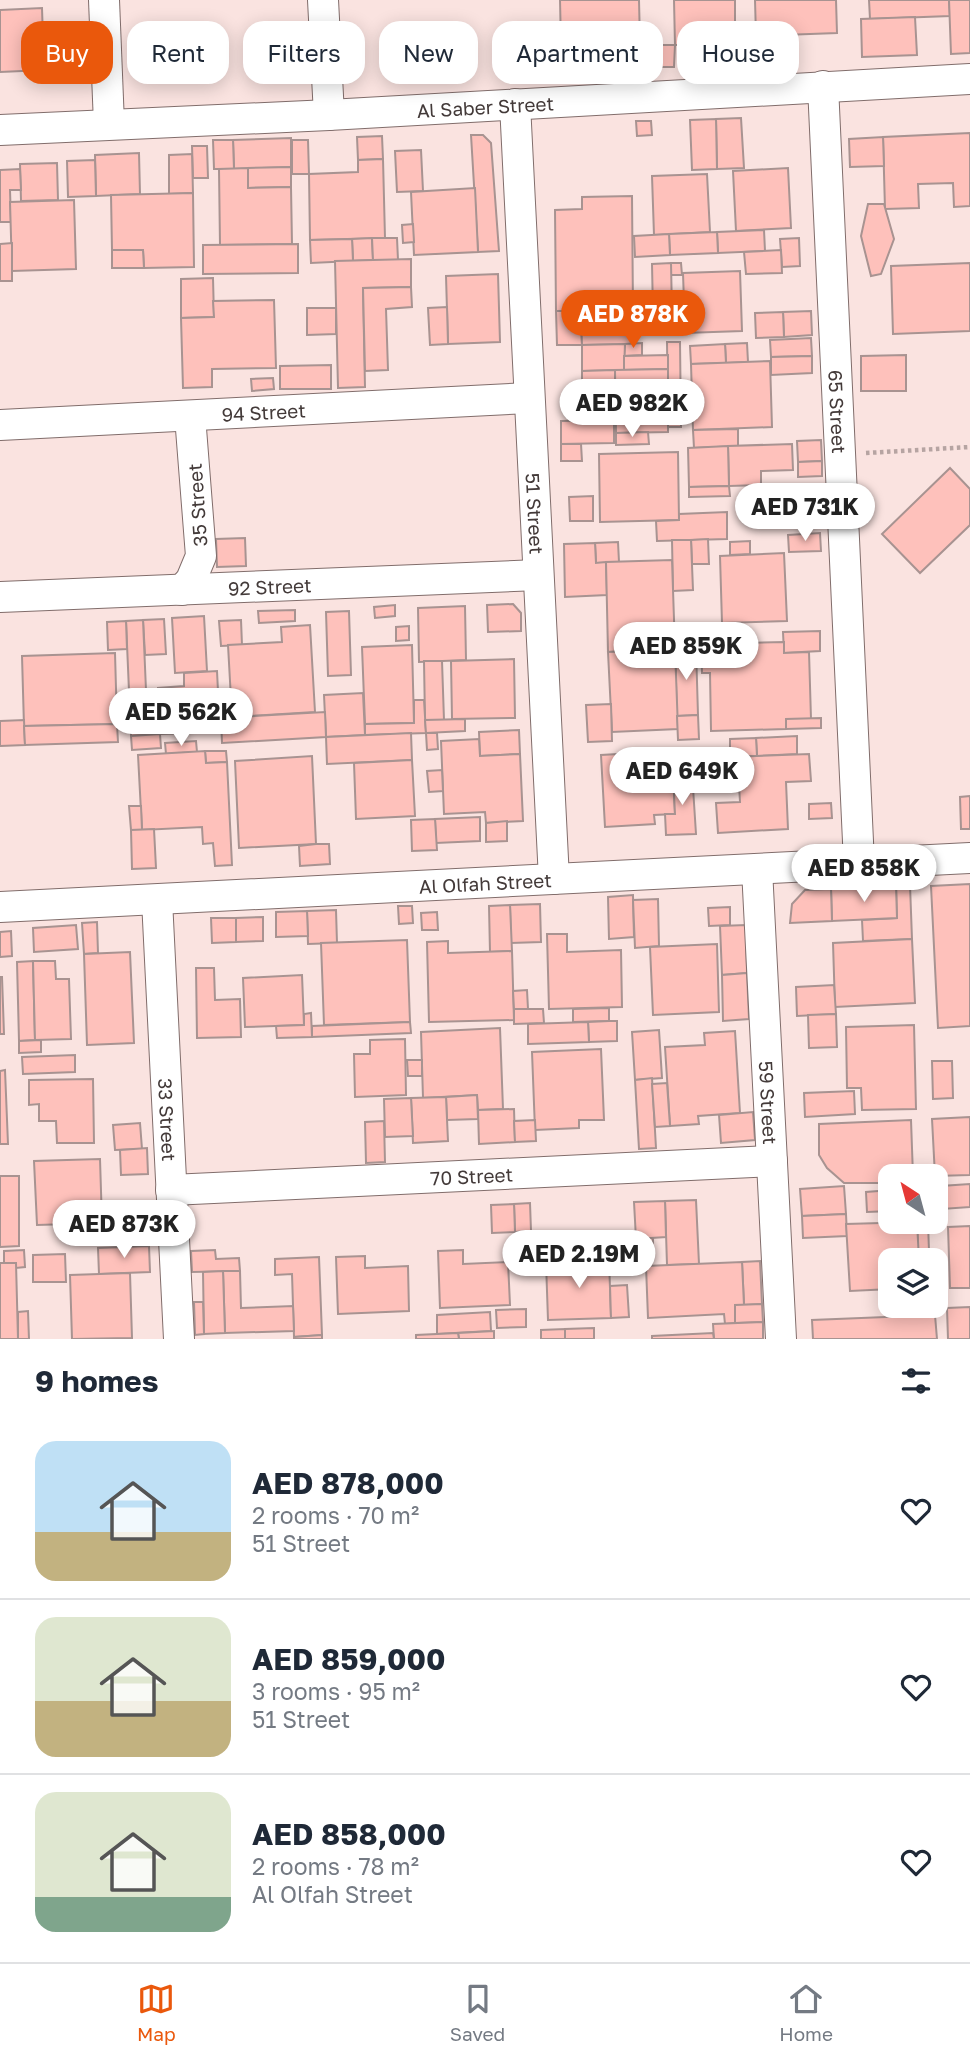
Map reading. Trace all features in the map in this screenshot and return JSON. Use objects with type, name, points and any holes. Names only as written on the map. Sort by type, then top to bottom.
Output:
[{"type":"street","points":[[104,0],[109,124]]},
{"type":"street","points":[[323,0],[328,115]]},
{"type":"street","name":"Al Saber Street","points":[[0,130],[328,115],[970,79]]},
{"type":"street","name":"65 Street","points":[[823,86],[859,863]]},
{"type":"street","name":"51 Street","points":[[515,104],[554,880]]},
{"type":"street","name":"94 Street","points":[[0,425],[529,398]]},
{"type":"street","name":"35 Street","points":[[182,590],[191,580],[201,556],[190,416]]},
{"type":"street","name":"92 Street","points":[[0,597],[538,575]]},
{"type":"street","name":"Al Olfah Street","points":[[0,907],[970,858]]},
{"type":"street","name":"59 Street","points":[[757,869],[781,1339]]},
{"type":"street","name":"33 Street","points":[[157,900],[179,1339]]},
{"type":"street","name":"70 Street","points":[[171,1190],[772,1161]]},
{"type":"path","points":[[840,454],[970,447]]},
{"type":"building","points":[[560,0],[639,0],[639,21],[560,21]]},
{"type":"building","points":[[674,0],[735,0],[735,21],[677,21],[675,45]]},
{"type":"building","points":[[755,0],[836,0],[837,33],[799,34],[799,21],[756,21]]},
{"type":"building","points":[[869,0],[949,0],[950,16],[870,19]]},
{"type":"building","points":[[949,0],[970,0],[970,53],[951,54]]},
{"type":"building","points":[[42,8],[42,21],[21,21],[21,71],[0,72],[0,10]]},
{"type":"building","points":[[915,17],[917,55],[862,57],[861,19]]},
{"type":"building","points":[[663,45],[675,45],[674,67],[663,67]]},
{"type":"building","points":[[741,118],[744,168],[717,169],[716,119]]},
{"type":"building","points":[[716,119],[717,169],[692,170],[690,120]]},
{"type":"building","points":[[636,121],[651,121],[652,135],[637,136]]},
{"type":"building","points":[[970,133],[970,206],[954,207],[953,183],[918,184],[919,208],[885,209],[883,137]]},
{"type":"building","points":[[471,135],[483,135],[491,143],[499,251],[478,252]]},
{"type":"building","points":[[382,136],[383,159],[358,160],[357,137]]},
{"type":"building","points":[[883,137],[884,166],[850,167],[849,139]]},
{"type":"building","points":[[291,138],[291,167],[234,169],[233,140]]},
{"type":"building","points":[[213,140],[233,140],[234,169],[214,169]]},
{"type":"building","points":[[292,140],[308,140],[309,174],[292,174]]},
{"type":"building","points":[[192,146],[207,146],[208,178],[193,178]]},
{"type":"building","points":[[421,150],[423,191],[397,192],[395,151]]},
{"type":"building","points":[[139,153],[140,194],[96,196],[95,155]]},
{"type":"building","points":[[192,154],[193,193],[169,194],[169,155]]},
{"type":"building","points":[[383,159],[385,238],[310,240],[309,174],[358,172],[358,160]]},
{"type":"building","points":[[95,160],[96,196],[68,197],[67,161]]},
{"type":"building","points":[[57,163],[58,200],[21,201],[20,164]]},
{"type":"building","points":[[291,167],[291,187],[248,188],[248,168]]},
{"type":"building","points":[[248,168],[248,188],[291,187],[292,244],[220,245],[219,169]]},
{"type":"building","points":[[788,168],[791,228],[736,231],[733,171]]},
{"type":"building","points":[[20,169],[21,190],[10,190],[11,222],[0,222],[0,170]]},
{"type":"building","points":[[707,174],[710,232],[654,235],[652,176]]},
{"type":"building","points":[[475,188],[478,252],[414,255],[411,192]]},
{"type":"building","points":[[193,193],[194,267],[144,268],[143,250],[112,250],[111,195]]},
{"type":"building","points":[[632,196],[633,310],[556,311],[555,210],[582,209],[582,197]]},
{"type":"building","points":[[74,200],[76,269],[12,271],[10,202]]},
{"type":"building","points":[[868,204],[884,204],[894,239],[881,274],[871,276],[861,236]]},
{"type":"building","points":[[413,224],[414,242],[403,243],[402,225]]},
{"type":"building","points":[[764,230],[765,251],[718,253],[717,232]]},
{"type":"building","points":[[717,232],[718,253],[670,255],[669,234]]},
{"type":"building","points":[[669,234],[670,255],[635,257],[634,236]]},
{"type":"building","points":[[372,238],[373,260],[353,261],[352,239]]},
{"type":"building","points":[[372,238],[397,238],[398,260],[373,260]]},
{"type":"building","points":[[799,238],[800,266],[782,267],[780,239]]},
{"type":"building","points":[[352,239],[353,261],[311,263],[310,240]]},
{"type":"building","points":[[12,243],[12,281],[0,281],[0,244]]},
{"type":"building","points":[[298,244],[298,273],[203,274],[203,245]]},
{"type":"building","points":[[112,250],[143,250],[144,268],[112,268]]},
{"type":"building","points":[[781,250],[782,273],[746,274],[744,252]]},
{"type":"building","points":[[411,259],[411,287],[363,288],[365,387],[338,388],[335,261]]},
{"type":"building","points":[[671,263],[681,263],[682,275],[671,275]]},
{"type":"building","points":[[671,263],[672,312],[653,313],[652,264]]},
{"type":"building","points":[[970,263],[970,331],[893,334],[891,266]]},
{"type":"building","points":[[740,271],[742,331],[685,333],[683,273]]},
{"type":"building","points":[[498,274],[500,342],[448,344],[446,276]]},
{"type":"building","points":[[213,278],[214,317],[181,318],[181,279]]},
{"type":"building","points":[[411,287],[412,307],[386,309],[388,370],[365,371],[363,288]]},
{"type":"building","points":[[274,300],[276,368],[212,369],[212,387],[183,388],[181,318],[214,317],[213,301]]},
{"type":"building","points":[[447,307],[448,344],[430,345],[428,308]]},
{"type":"building","points":[[307,308],[336,308],[336,334],[307,335]]},
{"type":"building","points":[[556,311],[581,311],[582,345],[557,345]]},
{"type":"building","points":[[811,311],[812,335],[784,337],[783,312]]},
{"type":"building","points":[[667,312],[668,332],[649,332],[648,313]]},
{"type":"building","points":[[783,312],[784,337],[756,338],[755,313]]},
{"type":"building","points":[[634,318],[635,344],[582,345],[581,319]]},
{"type":"building","points":[[811,338],[812,356],[771,357],[770,340]]},
{"type":"building","points":[[667,342],[680,342],[681,427],[668,427]]},
{"type":"building","points":[[642,343],[642,355],[624,356],[625,344]]},
{"type":"building","points":[[747,343],[748,362],[726,363],[725,344]]},
{"type":"building","points":[[625,344],[624,370],[582,371],[582,345]]},
{"type":"building","points":[[725,344],[726,363],[691,364],[690,346]]},
{"type":"building","points":[[668,355],[668,369],[624,370],[624,356]]},
{"type":"building","points":[[906,355],[906,391],[861,391],[861,356]]},
{"type":"building","points":[[812,356],[812,373],[771,375],[771,357]]},
{"type":"building","points":[[770,361],[772,427],[693,430],[691,364]]},
{"type":"building","points":[[331,365],[331,389],[280,389],[280,366]]},
{"type":"building","points":[[668,369],[668,432],[616,433],[615,370]]},
{"type":"building","points":[[615,370],[615,396],[582,397],[582,371]]},
{"type":"building","points":[[273,378],[274,389],[252,391],[251,379]]},
{"type":"building","points":[[614,420],[614,443],[561,444],[561,421]]},
{"type":"building","points":[[738,429],[738,446],[694,448],[693,430]]},
{"type":"building","points":[[648,432],[649,444],[616,445],[616,433]]},
{"type":"building","points":[[821,440],[822,461],[798,462],[797,441]]},
{"type":"building","points":[[561,444],[581,444],[582,461],[561,461]]},
{"type":"building","points":[[792,444],[793,470],[761,471],[761,485],[729,486],[728,446]]},
{"type":"building","points":[[728,446],[729,486],[689,487],[688,448]]},
{"type":"building","points":[[678,452],[679,520],[600,522],[599,454]]},
{"type":"building","points":[[822,461],[822,476],[798,477],[798,462]]},
{"type":"building","points":[[950,468],[970,489],[970,525],[920,573],[882,534]]},
{"type":"building","points":[[729,486],[730,496],[689,497],[689,487]]},
{"type":"building","points":[[593,496],[593,521],[570,521],[569,497]]},
{"type":"building","points":[[727,512],[727,539],[657,541],[656,521],[679,520],[679,514]]},
{"type":"building","points":[[820,533],[821,551],[789,552],[788,535]]},
{"type":"building","points":[[245,538],[246,566],[217,567],[216,539]]},
{"type":"building","points":[[708,539],[709,564],[692,564],[691,540]]},
{"type":"building","points":[[672,540],[691,540],[693,590],[673,591]]},
{"type":"building","points":[[750,541],[750,554],[730,555],[730,542]]},
{"type":"building","points":[[618,542],[619,562],[596,563],[595,543]]},
{"type":"building","points":[[595,543],[596,563],[606,562],[607,595],[565,597],[564,544]]},
{"type":"building","points":[[784,553],[787,621],[722,623],[720,556]]},
{"type":"building","points":[[672,560],[675,649],[608,652],[606,562]]},
{"type":"building","points":[[513,604],[521,613],[521,631],[488,632],[487,605]]},
{"type":"building","points":[[395,605],[395,616],[375,618],[374,607]]},
{"type":"building","points":[[465,606],[466,660],[419,662],[418,608]]},
{"type":"building","points":[[295,610],[295,621],[259,623],[258,611]]},
{"type":"building","points":[[349,611],[351,675],[328,676],[326,612]]},
{"type":"building","points":[[204,616],[207,671],[175,673],[172,618]]},
{"type":"building","points":[[164,619],[166,654],[145,655],[143,620]]},
{"type":"building","points":[[143,620],[146,690],[129,691],[126,621]]},
{"type":"building","points":[[241,620],[242,645],[221,646],[219,621]]},
{"type":"building","points":[[126,621],[127,649],[108,650],[107,622]]},
{"type":"building","points":[[310,625],[315,712],[232,717],[228,645],[282,642],[281,627]]},
{"type":"building","points":[[409,626],[409,640],[396,641],[396,627]]},
{"type":"building","points":[[820,631],[820,651],[784,653],[783,632]]},
{"type":"building","points":[[784,642],[784,653],[809,652],[811,719],[786,719],[786,729],[711,731],[710,673],[702,673],[701,644]]},
{"type":"building","points":[[412,645],[414,723],[365,724],[362,647]]},
{"type":"building","points":[[696,648],[698,715],[677,716],[675,649]]},
{"type":"building","points":[[675,649],[678,729],[612,732],[608,652]]},
{"type":"building","points":[[115,653],[117,724],[24,726],[22,656]]},
{"type":"building","points":[[514,659],[515,718],[452,719],[451,661]]},
{"type":"building","points":[[424,661],[442,661],[444,720],[425,720]]},
{"type":"building","points":[[217,671],[220,732],[160,734],[158,688],[184,686],[184,673]]},
{"type":"building","points":[[146,690],[148,723],[131,724],[129,691]]},
{"type":"building","points":[[363,693],[365,735],[326,737],[324,695]]},
{"type":"building","points":[[414,700],[424,700],[426,733],[365,735],[365,724],[414,723]]},
{"type":"building","points":[[611,704],[612,741],[588,742],[586,705]]},
{"type":"building","points":[[325,712],[326,737],[222,743],[221,718]]},
{"type":"building","points":[[698,715],[699,739],[678,740],[677,716]]},
{"type":"building","points":[[821,718],[821,728],[786,729],[786,719]]},
{"type":"building","points":[[465,719],[465,731],[426,733],[425,720]]},
{"type":"building","points":[[24,720],[25,745],[0,746],[0,721]]},
{"type":"building","points":[[160,722],[160,734],[131,736],[131,724]]},
{"type":"building","points":[[117,724],[118,742],[25,745],[24,726]]},
{"type":"building","points":[[519,730],[520,754],[480,756],[479,732]]},
{"type":"building","points":[[411,733],[412,760],[327,764],[326,737]]},
{"type":"building","points":[[426,733],[437,733],[438,749],[427,750]]},
{"type":"building","points":[[160,734],[161,748],[132,750],[131,736]]},
{"type":"building","points":[[797,736],[797,754],[757,756],[756,738]]},
{"type":"building","points":[[756,738],[757,756],[730,757],[730,739]]},
{"type":"building","points":[[479,739],[480,756],[520,754],[523,821],[486,823],[485,812],[444,814],[441,741]]},
{"type":"building","points":[[196,741],[197,752],[166,754],[165,743]]},
{"type":"building","points":[[205,751],[226,751],[227,762],[206,763]]},
{"type":"building","points":[[205,751],[206,763],[227,762],[232,865],[215,866],[213,843],[203,844],[202,827],[142,830],[138,755]]},
{"type":"building","points":[[654,752],[655,774],[673,774],[675,814],[654,815],[655,824],[605,827],[601,755]]},
{"type":"building","points":[[809,754],[811,781],[786,782],[788,829],[718,833],[716,803],[740,802],[739,785],[732,785],[730,757]]},
{"type":"building","points":[[312,756],[316,844],[239,848],[235,761]]},
{"type":"building","points":[[412,760],[415,816],[356,819],[354,763]]},
{"type":"building","points":[[442,770],[443,791],[429,792],[427,771]]},
{"type":"building","points":[[692,772],[696,834],[666,835],[665,814],[675,814],[673,774]]},
{"type":"building","points":[[970,796],[970,829],[961,829],[960,797]]},
{"type":"building","points":[[831,803],[832,818],[809,819],[809,804]]},
{"type":"building","points":[[129,806],[141,806],[142,830],[131,830]]},
{"type":"building","points":[[480,817],[480,841],[436,843],[435,819]]},
{"type":"building","points":[[435,819],[437,850],[412,851],[411,820]]},
{"type":"building","points":[[507,821],[507,841],[486,842],[486,823]]},
{"type":"building","points":[[154,829],[156,868],[132,869],[131,830]]},
{"type":"building","points":[[329,844],[330,864],[300,866],[299,846]]},
{"type":"building","points":[[970,884],[970,1026],[938,1028],[931,886]]},
{"type":"building","points":[[910,885],[912,939],[863,941],[862,920],[897,918],[896,886]]},
{"type":"building","points":[[896,886],[897,918],[832,921],[831,889]]},
{"type":"building","points":[[831,889],[832,921],[790,923],[792,904],[805,890]]},
{"type":"building","points":[[633,895],[634,937],[609,939],[608,897]]},
{"type":"building","points":[[658,899],[659,946],[635,948],[633,900]]},
{"type":"building","points":[[540,904],[541,942],[511,943],[510,905]]},
{"type":"building","points":[[510,905],[512,951],[490,952],[489,906]]},
{"type":"building","points":[[398,906],[412,906],[413,923],[399,924]]},
{"type":"building","points":[[730,907],[730,925],[709,926],[708,908]]},
{"type":"building","points":[[336,910],[337,943],[308,944],[307,911]]},
{"type":"building","points":[[307,911],[308,936],[276,937],[276,912]]},
{"type":"building","points":[[437,912],[438,930],[422,930],[421,913]]},
{"type":"building","points":[[263,917],[263,941],[236,942],[236,918]]},
{"type":"building","points":[[211,918],[236,918],[236,942],[212,943]]},
{"type":"building","points":[[97,922],[98,953],[84,954],[82,923]]},
{"type":"building","points":[[76,925],[78,949],[34,952],[33,928]]},
{"type":"building","points":[[746,925],[747,973],[722,975],[720,926]]},
{"type":"building","points":[[11,931],[12,956],[0,957],[0,932]]},
{"type":"building","points":[[547,934],[567,934],[567,952],[621,950],[622,1007],[549,1009]]},
{"type":"building","points":[[912,939],[915,1003],[835,1007],[833,943]]},
{"type":"building","points":[[407,940],[410,1022],[324,1025],[321,943]]},
{"type":"building","points":[[448,941],[448,953],[512,951],[514,1020],[429,1022],[427,942]]},
{"type":"building","points":[[717,944],[719,1012],[653,1015],[650,947]]},
{"type":"building","points":[[130,952],[134,1043],[87,1045],[84,954]]},
{"type":"building","points":[[33,961],[35,1040],[19,1041],[17,962]]},
{"type":"building","points":[[33,961],[55,961],[56,979],[69,979],[71,1039],[35,1040]]},
{"type":"building","points":[[196,968],[214,968],[215,1000],[240,999],[241,1037],[197,1038]]},
{"type":"building","points":[[747,973],[749,1019],[723,1021],[722,975]]},
{"type":"building","points":[[302,975],[304,1025],[245,1027],[243,978]]},
{"type":"building","points":[[2,977],[4,1034],[0,1034]]},
{"type":"building","points":[[834,985],[836,1014],[797,1016],[796,987]]},
{"type":"building","points":[[527,990],[528,1009],[514,1009],[513,991]]},
{"type":"building","points":[[609,1008],[609,1021],[573,1022],[573,1009]]},
{"type":"building","points":[[514,1009],[543,1009],[544,1023],[514,1024]]},
{"type":"building","points":[[311,1013],[312,1037],[277,1038],[276,1026],[304,1025],[304,1014]]},
{"type":"building","points":[[836,1014],[837,1047],[809,1048],[808,1015]]},
{"type":"building","points":[[617,1021],[617,1041],[589,1042],[588,1022]]},
{"type":"building","points":[[410,1022],[411,1033],[312,1037],[312,1026]]},
{"type":"building","points":[[588,1022],[589,1042],[528,1044],[528,1024]]},
{"type":"building","points":[[914,1025],[916,1109],[862,1110],[861,1088],[847,1088],[846,1027]]},
{"type":"building","points":[[500,1028],[503,1109],[478,1110],[477,1095],[423,1098],[421,1032]]},
{"type":"building","points":[[659,1030],[662,1078],[635,1080],[632,1032]]},
{"type":"building","points":[[735,1031],[740,1113],[698,1116],[699,1124],[670,1126],[665,1047],[705,1045],[704,1033]]},
{"type":"building","points":[[405,1039],[406,1095],[355,1097],[354,1054],[370,1054],[370,1040]]},
{"type":"building","points":[[41,1040],[41,1052],[19,1053],[19,1041]]},
{"type":"building","points":[[601,1049],[604,1120],[579,1120],[579,1128],[535,1130],[532,1052]]},
{"type":"building","points":[[75,1055],[75,1072],[23,1074],[22,1057]]},
{"type":"building","points":[[407,1060],[422,1060],[422,1076],[408,1076]]},
{"type":"building","points":[[932,1061],[952,1061],[953,1098],[933,1099]]},
{"type":"building","points":[[5,1070],[8,1144],[0,1144],[0,1071]]},
{"type":"building","points":[[652,1078],[656,1148],[639,1149],[635,1080]]},
{"type":"building","points":[[93,1079],[94,1143],[57,1143],[56,1121],[39,1121],[39,1104],[29,1105],[29,1080]]},
{"type":"building","points":[[667,1083],[670,1126],[655,1127],[652,1084]]},
{"type":"building","points":[[854,1091],[855,1114],[805,1117],[804,1093]]},
{"type":"building","points":[[477,1095],[478,1119],[447,1120],[446,1097]]},
{"type":"building","points":[[446,1097],[448,1141],[413,1143],[411,1098]]},
{"type":"building","points":[[411,1098],[413,1136],[385,1137],[384,1099]]},
{"type":"building","points":[[514,1109],[515,1142],[479,1144],[478,1110]]},
{"type":"building","points":[[753,1112],[755,1140],[721,1143],[719,1115]]},
{"type":"building","points":[[970,1117],[970,1175],[948,1176],[948,1164],[934,1164],[932,1119]]},
{"type":"building","points":[[535,1120],[536,1141],[515,1142],[514,1121]]},
{"type":"building","points":[[911,1120],[913,1164],[878,1164],[878,1183],[844,1183],[827,1168],[819,1155],[819,1124]]},
{"type":"building","points":[[384,1121],[385,1162],[366,1163],[365,1122]]},
{"type":"building","points":[[140,1123],[142,1149],[115,1150],[113,1125]]},
{"type":"building","points":[[147,1148],[148,1174],[121,1175],[120,1150]]},
{"type":"building","points":[[100,1159],[102,1223],[37,1225],[34,1161]]},
{"type":"building","points":[[0,1176],[19,1176],[19,1246],[0,1247]]},
{"type":"building","points":[[970,1184],[970,1207],[948,1209],[948,1186]]},
{"type":"building","points":[[844,1186],[846,1214],[802,1216],[800,1189]]},
{"type":"building","points":[[878,1191],[878,1212],[867,1212],[866,1192]]},
{"type":"building","points":[[696,1200],[699,1264],[667,1265],[665,1201]]},
{"type":"building","points":[[665,1201],[666,1237],[636,1239],[634,1202]]},
{"type":"building","points":[[530,1203],[531,1231],[515,1232],[514,1204]]},
{"type":"building","points":[[514,1204],[515,1232],[492,1233],[491,1205]]},
{"type":"building","points":[[150,1211],[151,1233],[125,1234],[124,1213]]},
{"type":"building","points":[[846,1214],[847,1236],[803,1238],[802,1216]]},
{"type":"building","points":[[878,1223],[878,1234],[918,1234],[918,1248],[878,1248],[878,1290],[850,1291],[846,1224]]},
{"type":"building","points":[[970,1226],[970,1288],[950,1288],[948,1227]]},
{"type":"building","points":[[917,1234],[928,1234],[929,1248],[918,1248]]},
{"type":"building","points":[[653,1238],[653,1248],[636,1249],[636,1239]]},
{"type":"building","points":[[149,1246],[150,1272],[99,1274],[98,1248]]},
{"type":"building","points":[[24,1250],[25,1267],[16,1268],[16,1263],[4,1263],[4,1251]]},
{"type":"building","points":[[215,1250],[216,1259],[239,1258],[240,1271],[192,1272],[191,1251]]},
{"type":"building","points":[[463,1250],[463,1264],[508,1262],[510,1305],[440,1308],[438,1251]]},
{"type":"building","points":[[65,1254],[66,1282],[33,1282],[33,1255]]},
{"type":"building","points":[[365,1256],[365,1268],[408,1266],[409,1311],[338,1314],[336,1257]]},
{"type":"building","points":[[319,1257],[322,1335],[294,1337],[292,1274],[275,1275],[275,1259]]},
{"type":"building","points":[[609,1259],[611,1318],[548,1320],[546,1262]]},
{"type":"building","points":[[760,1261],[762,1304],[744,1305],[742,1262]]},
{"type":"building","points":[[742,1262],[744,1305],[735,1305],[735,1323],[725,1324],[724,1314],[648,1318],[646,1266]]},
{"type":"building","points":[[0,1263],[16,1263],[18,1339],[0,1339]]},
{"type":"building","points":[[223,1271],[240,1271],[241,1308],[293,1306],[294,1331],[225,1333]]},
{"type":"building","points":[[223,1271],[225,1333],[204,1334],[203,1272]]},
{"type":"building","points":[[130,1273],[132,1338],[72,1339],[70,1275]]},
{"type":"building","points":[[627,1285],[629,1317],[611,1318],[610,1286]]},
{"type":"building","points":[[194,1302],[203,1302],[204,1334],[195,1335]]},
{"type":"building","points":[[762,1304],[763,1322],[735,1323],[735,1305]]},
{"type":"building","points":[[970,1307],[970,1339],[948,1339],[948,1308]]},
{"type":"building","points":[[526,1309],[526,1327],[497,1328],[496,1310]]},
{"type":"building","points":[[28,1311],[29,1339],[18,1339],[18,1312]]},
{"type":"building","points":[[490,1312],[491,1331],[437,1334],[437,1315]]},
{"type":"building","points":[[935,1318],[937,1339],[813,1339],[812,1320]]},
{"type":"building","points":[[763,1322],[763,1339],[714,1339],[713,1324]]},
{"type":"building","points":[[594,1328],[594,1339],[565,1339],[565,1329]]},
{"type":"building","points":[[565,1329],[565,1339],[541,1339],[541,1330]]},
{"type":"building","points":[[494,1331],[494,1339],[459,1339],[458,1333]]},
{"type":"building","points":[[458,1333],[459,1339],[416,1339],[416,1335]]},
{"type":"building","points":[[713,1333],[714,1339],[652,1339],[652,1336]]},
{"type":"building","points":[[322,1335],[322,1339],[294,1339],[294,1337]]}]
